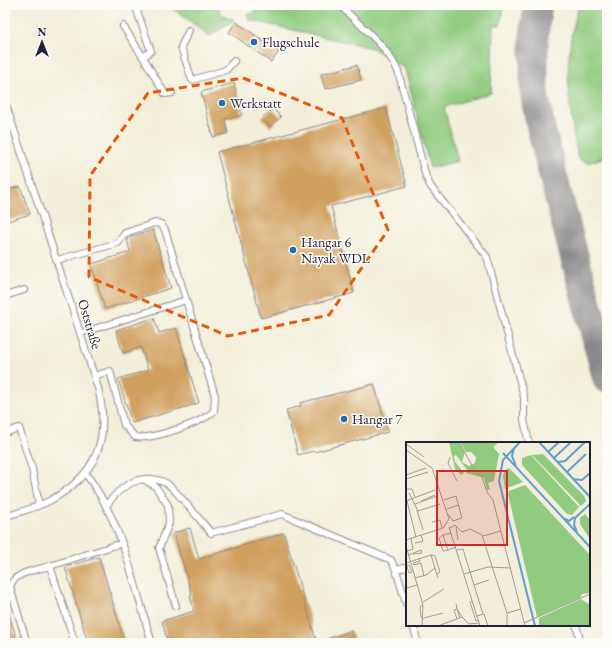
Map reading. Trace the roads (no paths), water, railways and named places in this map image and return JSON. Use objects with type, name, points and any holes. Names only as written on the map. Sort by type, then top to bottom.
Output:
[{"type":"lane","points":[[135,5],[151,51],[143,57]]},
{"type":"lane","points":[[340,5],[370,32],[390,56],[398,71],[426,177],[431,187],[487,256],[524,397],[524,420],[529,442]]},
{"type":"lane","points":[[123,26],[165,94],[172,93]]},
{"type":"lane","points":[[189,30],[181,47],[192,80],[226,70],[234,61]]},
{"type":"lane","name":"Oststraße","points":[[5,102],[94,376],[102,404],[103,421],[102,434],[86,474],[72,487],[48,502],[5,517]]},
{"type":"lane","points":[[57,260],[118,243],[125,233],[155,223],[161,224],[165,230],[215,396],[214,411],[207,418],[149,437],[135,437],[124,425],[110,371],[94,376]]},
{"type":"lane","points":[[5,296],[24,290]]},
{"type":"lane","points":[[80,333],[186,300]]},
{"type":"lane","points":[[5,433],[19,428],[32,468],[39,505]]},
{"type":"lane","points":[[86,474],[106,506],[122,543],[152,643]]},
{"type":"lane","points":[[106,506],[114,494],[126,484],[145,480],[167,483],[211,534],[282,514],[391,560],[396,570],[406,603]]},
{"type":"lane","points":[[145,480],[155,486],[168,505],[169,523],[159,548],[176,606]]},
{"type":"lane","points":[[27,643],[10,588],[16,577],[122,543]]},
{"type":"lane","points":[[50,566],[74,643]]},
{"type":"lane","points":[[396,570],[406,567]]},
{"type":"lane","points":[[413,626],[418,643]]},
{"type":"lane","points":[[576,626],[581,643]]},
{"type":"place","name":"Flugschule","points":[[254,42]]},
{"type":"place","name":"Werkstatt","points":[[222,103]]},
{"type":"place","name":"Hangar 6 Nayak WDL","points":[[293,250]]},
{"type":"place","name":"Hangar 7","points":[[344,419]]}]
